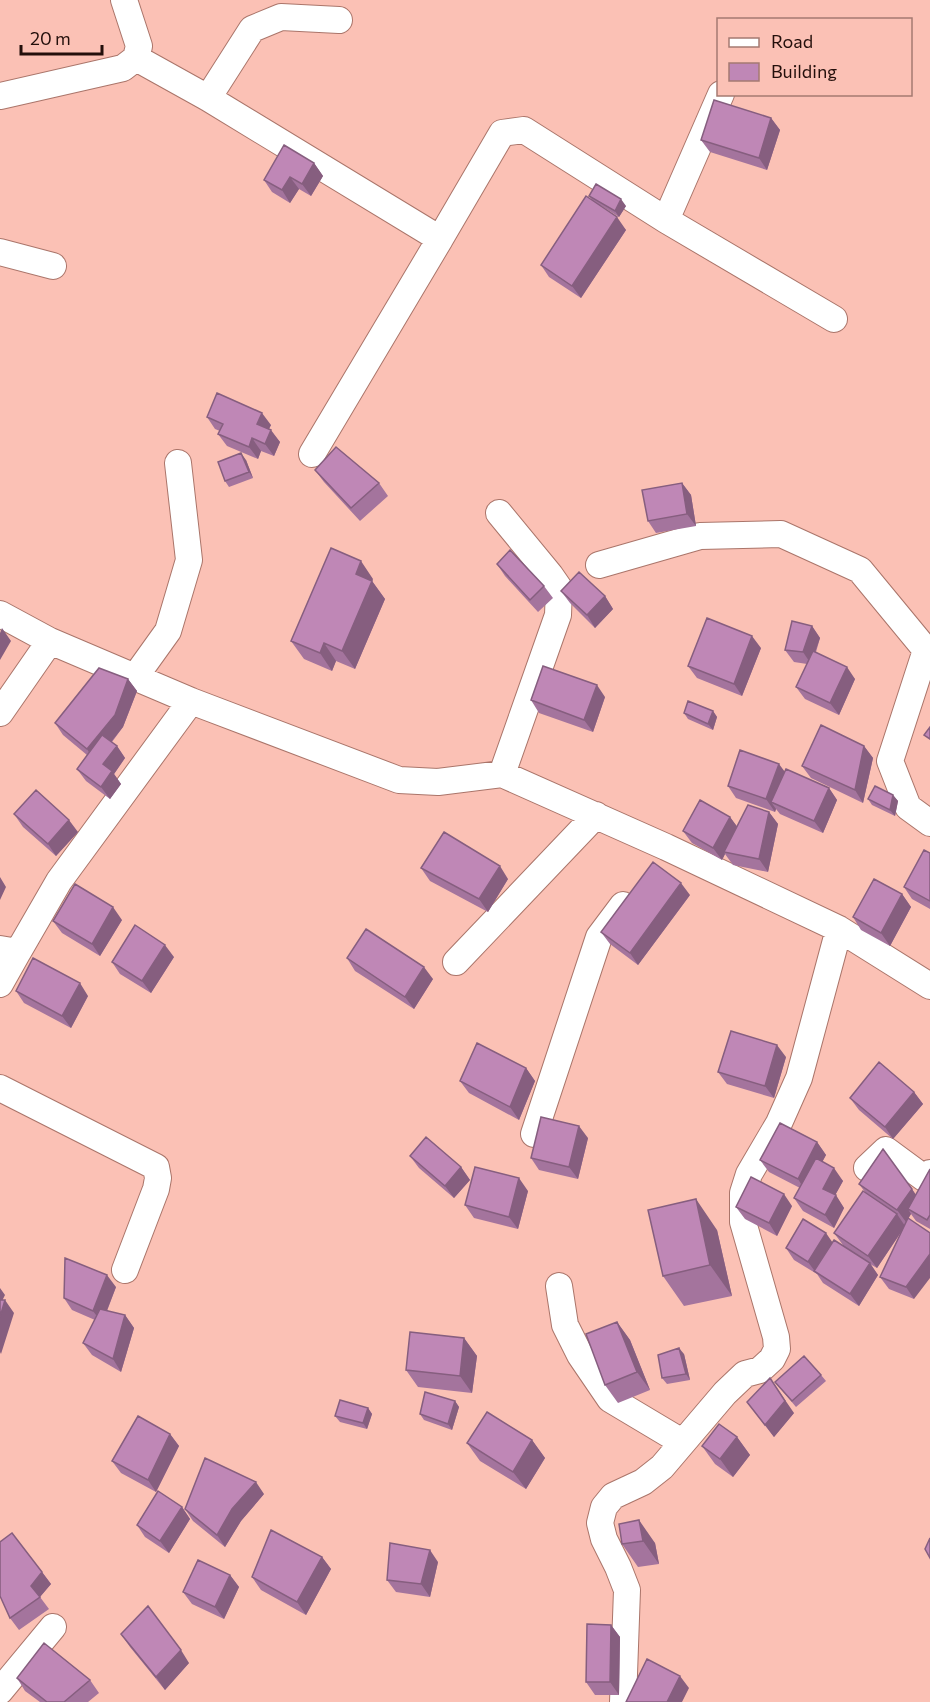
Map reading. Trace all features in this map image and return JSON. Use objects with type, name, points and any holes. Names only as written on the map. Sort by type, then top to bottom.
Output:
[{"type":"street","points":[[0,96],[123,68],[136,58],[139,46],[124,0]]},
{"type":"street","points":[[208,98],[252,29],[281,17],[339,20]]},
{"type":"street","points":[[136,58],[208,98],[440,239]]},
{"type":"street","points":[[666,220],[720,96]]},
{"type":"street","points":[[312,453],[502,134],[524,130],[666,220],[834,319]]},
{"type":"street","points":[[0,252],[53,266]]},
{"type":"street","points":[[135,677],[168,631],[189,560],[178,463]]},
{"type":"street","points":[[500,513],[559,588],[558,615],[502,774]]},
{"type":"street","points":[[599,565],[700,536],[781,534],[860,570],[926,650],[890,762],[908,807],[930,823]]},
{"type":"street","points":[[0,614],[51,641],[191,701],[399,780],[438,782],[502,774],[596,815],[653,865],[839,929],[930,986]]},
{"type":"street","points":[[0,713],[51,641]]},
{"type":"street","points":[[0,984],[9,950],[191,701]]},
{"type":"street","points":[[456,962],[596,815]]},
{"type":"street","points":[[534,1134],[599,937],[653,865]]},
{"type":"street","points":[[623,1702],[627,1590],[604,1539],[600,1523],[604,1507],[614,1496],[643,1482],[656,1472],[725,1393],[746,1374],[760,1370],[772,1359],[777,1349],[776,1337],[743,1222],[743,1193],[749,1173],[779,1123],[799,1078],[839,929]]},
{"type":"street","points":[[0,1088],[156,1167],[158,1178],[156,1189],[125,1270]]},
{"type":"street","points":[[867,1168],[886,1150],[924,1178],[930,1173]]},
{"type":"street","points":[[559,1286],[565,1325],[580,1356],[610,1399],[682,1442]]},
{"type":"street","points":[[0,1691],[53,1627]]},
{"type":"building","points":[[714,100],[771,118],[759,158],[701,140]]},
{"type":"building","points":[[284,145],[314,163],[302,184],[290,177],[282,190],[264,180]]},
{"type":"building","points":[[596,184],[621,199],[615,211],[589,196]]},
{"type":"building","points":[[586,196],[617,217],[572,286],[541,265]]},
{"type":"building","points":[[217,393],[262,413],[257,424],[271,430],[265,444],[252,438],[249,447],[218,434],[223,424],[207,417]]},
{"type":"building","points":[[336,447],[379,483],[351,508],[315,470]]},
{"type":"building","points":[[241,453],[249,472],[225,481],[218,462]]},
{"type":"building","points":[[682,483],[687,514],[648,521],[642,490]]},
{"type":"building","points":[[331,548],[361,561],[356,574],[372,581],[342,651],[324,643],[320,653],[291,641]]},
{"type":"building","points":[[510,550],[544,586],[530,600],[497,564]]},
{"type":"building","points":[[579,572],[605,596],[587,615],[561,591]]},
{"type":"building","points":[[707,618],[752,636],[734,684],[688,666]]},
{"type":"building","points":[[792,621],[812,626],[803,652],[785,650]]},
{"type":"building","points":[[813,651],[847,667],[830,703],[796,687]]},
{"type":"building","points":[[543,666],[597,685],[584,720],[531,700]]},
{"type":"building","points":[[99,668],[128,679],[115,715],[87,749],[55,723]]},
{"type":"building","points":[[688,701],[713,711],[708,724],[684,713]]},
{"type":"building","points":[[821,725],[864,746],[855,790],[802,766]]},
{"type":"building","points":[[930,727],[930,739],[924,735]]},
{"type":"building","points":[[102,735],[117,746],[103,764],[112,771],[101,787],[77,769]]},
{"type":"building","points":[[740,750],[779,764],[766,799],[728,786]]},
{"type":"building","points":[[786,769],[829,788],[814,821],[771,802]]},
{"type":"building","points":[[875,786],[893,795],[890,810],[868,799]]},
{"type":"building","points":[[36,790],[69,820],[48,844],[14,814]]},
{"type":"building","points":[[700,800],[730,817],[713,848],[683,831]]},
{"type":"building","points":[[748,805],[769,812],[759,859],[724,852]]},
{"type":"building","points":[[444,832],[500,866],[479,899],[421,868]]},
{"type":"building","points":[[924,850],[930,853],[930,901],[904,887]]},
{"type":"building","points":[[653,862],[681,883],[630,953],[601,932]]},
{"type":"building","points":[[874,879],[902,894],[881,933],[853,917]]},
{"type":"building","points":[[75,884],[113,907],[92,944],[53,921]]},
{"type":"building","points":[[135,925],[165,945],[142,981],[112,962]]},
{"type":"building","points":[[366,929],[424,967],[405,997],[347,958]]},
{"type":"building","points":[[33,958],[80,983],[62,1016],[16,991]]},
{"type":"building","points":[[731,1031],[777,1045],[765,1086],[718,1072]]},
{"type":"building","points":[[477,1043],[526,1068],[510,1107],[460,1081]]},
{"type":"building","points":[[879,1062],[914,1092],[885,1127],[850,1098]]},
{"type":"building","points":[[541,1117],[579,1126],[569,1167],[531,1158]]},
{"type":"building","points":[[780,1123],[817,1142],[798,1179],[760,1160]]},
{"type":"building","points":[[426,1137],[461,1167],[445,1186],[410,1156]]},
{"type":"building","points":[[883,1149],[912,1189],[897,1210],[859,1184]]},
{"type":"building","points":[[816,1158],[834,1168],[823,1189],[836,1195],[825,1215],[794,1198]]},
{"type":"building","points":[[475,1167],[519,1178],[509,1217],[465,1205]]},
{"type":"building","points":[[930,1169],[930,1215],[927,1220],[908,1209]]},
{"type":"building","points":[[751,1177],[784,1194],[769,1223],[736,1207]]},
{"type":"building","points":[[863,1191],[897,1214],[868,1256],[834,1233]]},
{"type":"building","points":[[696,1199],[710,1265],[663,1276],[648,1210]]},
{"type":"building","points":[[908,1218],[930,1233],[930,1254],[906,1287],[880,1277]]},
{"type":"building","points":[[803,1219],[826,1233],[808,1262],[786,1248]]},
{"type":"building","points":[[834,1240],[870,1263],[850,1294],[814,1271]]},
{"type":"building","points":[[65,1258],[107,1275],[93,1311],[64,1298]]},
{"type":"building","points":[[0,1300],[5,1300],[0,1317]]},
{"type":"building","points":[[100,1309],[125,1315],[113,1359],[83,1343]]},
{"type":"building","points":[[617,1322],[637,1372],[605,1385],[586,1334]]},
{"type":"building","points":[[410,1332],[464,1338],[460,1376],[406,1370]]},
{"type":"building","points":[[679,1348],[686,1374],[662,1378],[658,1355]]},
{"type":"building","points":[[804,1356],[821,1375],[792,1401],[775,1382]]},
{"type":"building","points":[[770,1378],[785,1401],[765,1425],[747,1402]]},
{"type":"building","points":[[425,1392],[455,1401],[448,1424],[420,1414]]},
{"type":"building","points":[[340,1400],[368,1408],[363,1423],[335,1416]]},
{"type":"building","points":[[487,1412],[532,1440],[513,1472],[467,1443]]},
{"type":"building","points":[[138,1416],[170,1434],[148,1480],[112,1461]]},
{"type":"building","points":[[719,1424],[737,1437],[720,1459],[702,1446]]},
{"type":"building","points":[[205,1458],[256,1482],[232,1509],[217,1535],[185,1509]]},
{"type":"building","points":[[158,1491],[182,1507],[160,1541],[137,1525]]},
{"type":"building","points":[[639,1520],[643,1541],[622,1544],[619,1524]]},
{"type":"building","points":[[271,1530],[322,1557],[297,1602],[252,1577]]},
{"type":"building","points":[[12,1533],[42,1572],[31,1586],[40,1597],[10,1618],[0,1596],[0,1542]]},
{"type":"building","points":[[930,1538],[930,1558],[925,1549]]},
{"type":"building","points":[[390,1543],[430,1550],[421,1584],[387,1580]]},
{"type":"building","points":[[198,1560],[230,1575],[215,1607],[183,1592]]},
{"type":"building","points":[[148,1606],[181,1650],[156,1677],[121,1634]]},
{"type":"building","points":[[587,1624],[611,1625],[610,1682],[586,1682]]},
{"type":"building","points":[[44,1643],[90,1680],[64,1702],[47,1702],[17,1678]]},
{"type":"building","points":[[647,1659],[680,1676],[667,1702],[626,1702]]}]
